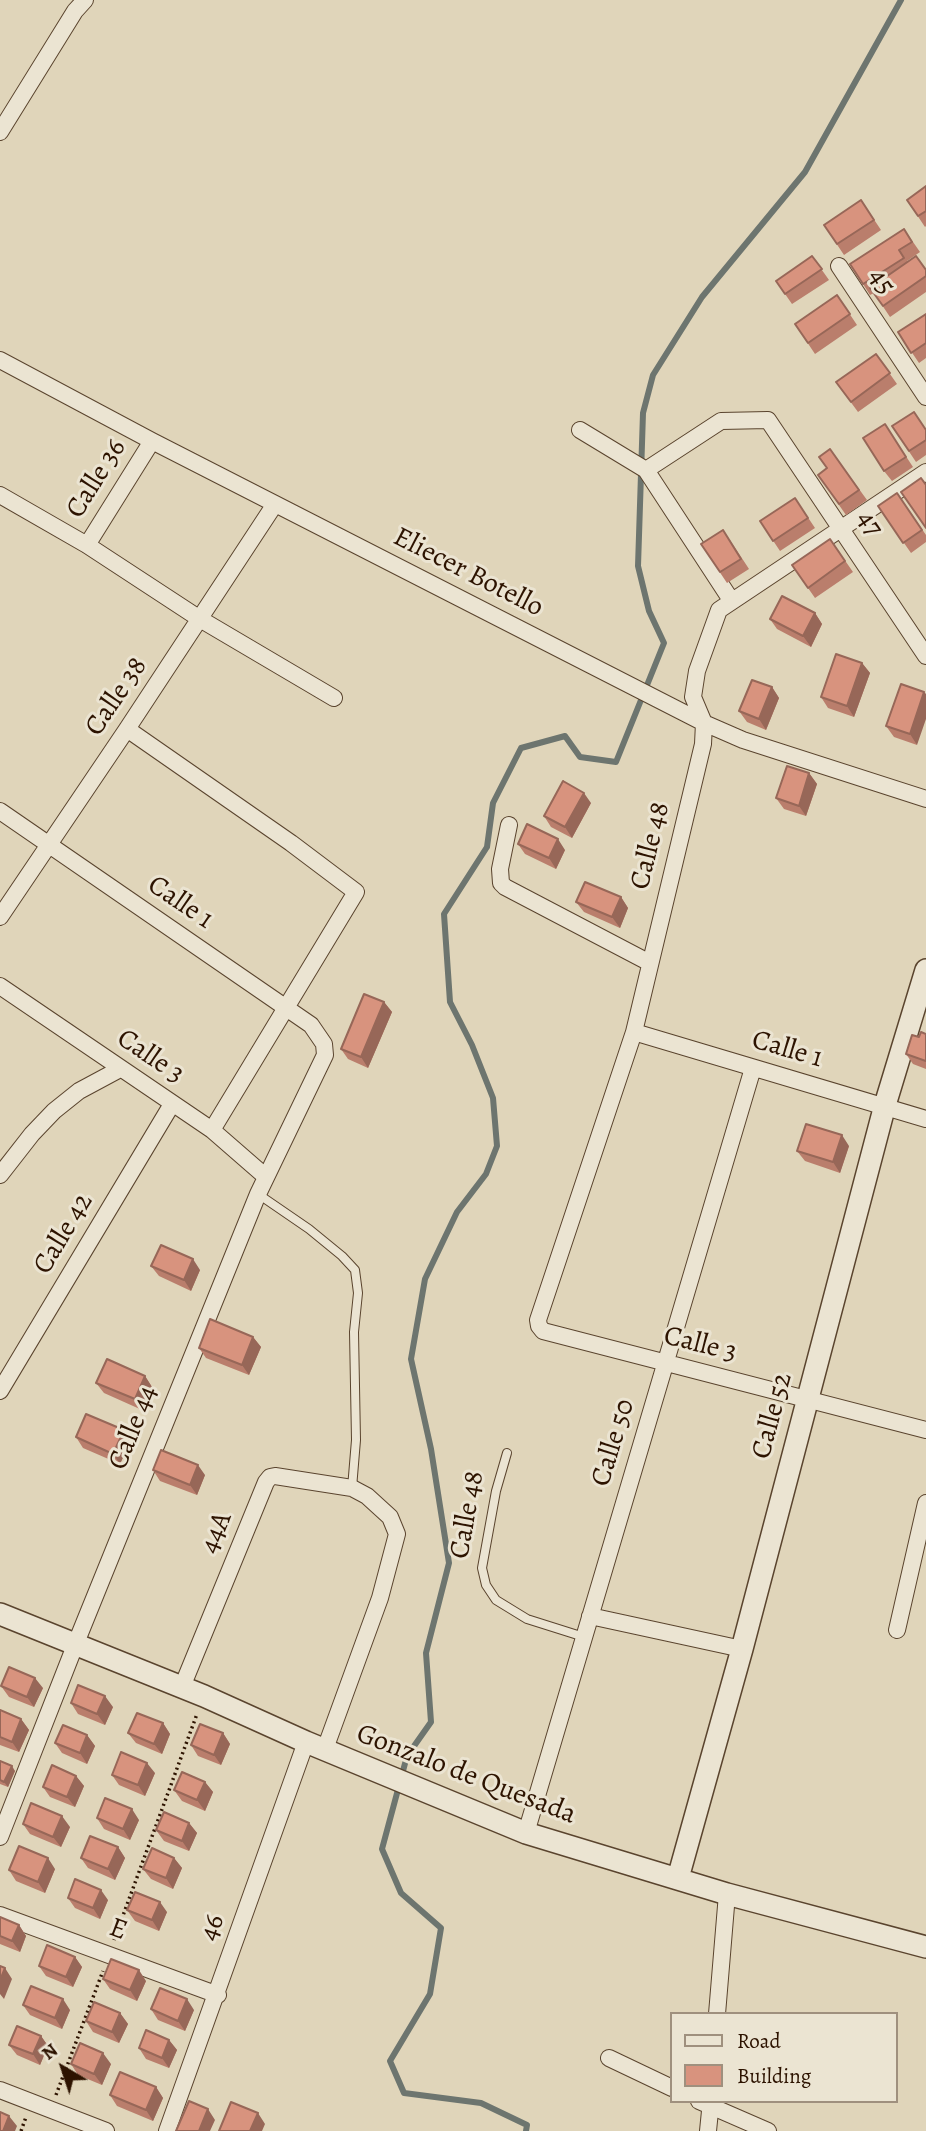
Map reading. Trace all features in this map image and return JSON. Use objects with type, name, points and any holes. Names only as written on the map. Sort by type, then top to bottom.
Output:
[{"type":"street","points":[[0,132],[75,11],[85,0]]},
{"type":"street","name":"45","points":[[839,266],[926,397]]},
{"type":"street","name":"Eliecer Botello","points":[[0,360],[152,441],[704,723],[743,740],[926,799]]},
{"type":"street","name":"47","points":[[646,470],[721,421],[768,420],[926,656]]},
{"type":"street","points":[[580,430],[646,470],[731,600]]},
{"type":"street","name":"Calle 36","points":[[87,545],[152,441]]},
{"type":"street","name":"Calle 48","points":[[543,1331],[538,1320],[634,1032],[703,744],[704,723],[693,697],[697,671],[719,610],[926,472]]},
{"type":"street","points":[[0,495],[87,545],[200,619],[334,698]]},
{"type":"street","name":"Calle 38","points":[[0,917],[275,504]]},
{"type":"street","points":[[127,729],[291,843],[356,892],[212,1130]]},
{"type":"street","name":"Calle 1","points":[[0,811],[286,1007],[311,1025],[324,1044]]},
{"type":"street","points":[[509,824],[500,869],[501,883],[505,887],[650,963]]},
{"type":"street","name":"Calle 52","points":[[678,1878],[742,1649],[885,1105],[926,970]]},
{"type":"street","name":"Calle 3","points":[[0,986],[212,1130],[266,1177]]},
{"type":"street","name":"Calle 1","points":[[634,1032],[926,1119]]},
{"type":"street","name":"Calle 44","points":[[0,1837],[258,1194],[325,1055],[324,1044]]},
{"type":"street","name":"Calle 50","points":[[526,1833],[753,1068]]},
{"type":"street","points":[[0,1175],[54,1111],[79,1091],[120,1069]]},
{"type":"street","name":"Calle 42","points":[[0,1391],[172,1104]]},
{"type":"street","name":"Calle 3","points":[[543,1331],[926,1430]]},
{"type":"street","name":"44A","points":[[182,1687],[270,1477],[352,1488]]},
{"type":"street","name":"46","points":[[167,2131],[315,1746],[380,1598],[397,1534],[390,1517],[367,1496],[352,1488]]},
{"type":"street","points":[[897,1630],[926,1503]]},
{"type":"street","name":"Gonzalo de Quesada","points":[[0,1614],[204,1696],[315,1746],[526,1833],[727,1894],[926,1947]]},
{"type":"street","points":[[590,1616],[742,1649]]},
{"type":"street","points":[[718,2012],[727,1894]]},
{"type":"street","name":"E","points":[[0,1915],[218,1995]]},
{"type":"street","points":[[609,2058],[670,2087]]},
{"type":"street","points":[[0,2090],[106,2131]]},
{"type":"street","points":[[708,2131],[707,2103],[768,2131]]},
{"type":"lane","points":[[258,1194],[309,1229],[355,1270],[358,1293],[354,1332],[356,1440],[352,1488]]},
{"type":"lane","name":"Calle 48","points":[[506,1453],[482,1568],[486,1585],[496,1600],[527,1619],[584,1637]]},
{"type":"path","points":[[51,2110],[204,1696]]},
{"type":"building","points":[[926,186],[926,211],[918,216],[907,200]]},
{"type":"building","points":[[861,200],[874,220],[837,244],[824,225]]},
{"type":"building","points":[[904,229],[912,242],[899,250],[904,258],[863,284],[850,264]]},
{"type":"building","points":[[812,256],[822,269],[785,294],[776,281]]},
{"type":"building","points":[[916,256],[926,270],[926,276],[883,306],[870,288]]},
{"type":"building","points":[[837,295],[850,314],[808,343],[795,324]]},
{"type":"building","points":[[926,314],[926,343],[911,353],[898,332]]},
{"type":"building","points":[[876,354],[890,373],[851,402],[836,382]]},
{"type":"building","points":[[914,412],[926,430],[926,440],[909,451],[892,426]]},
{"type":"building","points":[[885,424],[906,457],[884,471],[863,438]]},
{"type":"building","points":[[830,449],[859,490],[839,504],[818,475],[827,468],[819,457]]},
{"type":"building","points":[[921,478],[926,485],[926,528],[901,492]]},
{"type":"building","points":[[897,493],[922,530],[903,543],[878,506]]},
{"type":"building","points":[[795,498],[808,518],[773,541],[760,521]]},
{"type":"building","points":[[723,530],[741,559],[720,572],[701,544]]},
{"type":"building","points":[[830,539],[845,561],[808,588],[792,565]]},
{"type":"building","points":[[782,596],[815,613],[803,636],[770,619]]},
{"type":"building","points":[[836,654],[862,663],[847,706],[821,697]]},
{"type":"building","points":[[752,680],[772,687],[759,719],[739,711]]},
{"type":"building","points":[[901,684],[924,692],[910,734],[886,726]]},
{"type":"building","points":[[787,766],[809,773],[799,806],[776,798]]},
{"type":"building","points":[[563,781],[584,793],[565,827],[544,816]]},
{"type":"building","points":[[527,824],[558,839],[549,858],[518,844]]},
{"type":"building","points":[[585,882],[621,897],[612,917],[576,902]]},
{"type":"building","points":[[364,994],[384,1002],[361,1057],[341,1049]]},
{"type":"building","points":[[921,1032],[926,1034],[926,1061],[906,1054],[912,1035],[919,1037]]},
{"type":"building","points":[[806,1124],[842,1135],[833,1162],[797,1151]]},
{"type":"building","points":[[161,1245],[193,1259],[184,1280],[151,1266]]},
{"type":"building","points":[[210,1319],[253,1337],[242,1365],[199,1348]]},
{"type":"building","points":[[107,1359],[145,1376],[135,1399],[96,1383]]},
{"type":"building","points":[[86,1414],[124,1430],[113,1454],[76,1437]]},
{"type":"building","points":[[161,1450],[198,1465],[190,1485],[153,1470]]},
{"type":"building","points":[[9,1667],[35,1678],[27,1697],[1,1686]]},
{"type":"building","points":[[78,1685],[105,1696],[97,1714],[71,1703]]},
{"type":"building","points":[[0,1710],[21,1719],[12,1742],[0,1737]]},
{"type":"building","points":[[137,1713],[163,1723],[154,1744],[128,1733]]},
{"type":"building","points":[[200,1724],[223,1733],[214,1755],[191,1745]]},
{"type":"building","points":[[63,1725],[87,1735],[80,1753],[55,1743]]},
{"type":"building","points":[[121,1752],[147,1763],[138,1785],[112,1775]]},
{"type":"building","points":[[0,1761],[12,1766],[4,1782],[0,1780]]},
{"type":"building","points":[[52,1765],[76,1776],[67,1797],[43,1787]]},
{"type":"building","points":[[182,1772],[205,1782],[197,1800],[174,1790]]},
{"type":"building","points":[[105,1798],[132,1809],[123,1829],[97,1818]]},
{"type":"building","points":[[31,1803],[62,1816],[53,1837],[23,1824]]},
{"type":"building","points":[[164,1812],[189,1823],[182,1841],[156,1830]]},
{"type":"building","points":[[90,1836],[118,1847],[108,1869],[81,1858]]},
{"type":"building","points":[[19,1846],[48,1858],[38,1882],[9,1870]]},
{"type":"building","points":[[152,1848],[174,1858],[166,1878],[143,1869]]},
{"type":"building","points":[[75,1879],[101,1890],[93,1908],[68,1898]]},
{"type":"building","points":[[135,1892],[160,1902],[152,1920],[127,1910]]},
{"type":"building","points":[[0,1917],[19,1925],[12,1941],[0,1936]]},
{"type":"building","points":[[47,1945],[75,1957],[66,1977],[39,1966]]},
{"type":"building","points":[[111,1959],[139,1970],[130,1990],[103,1979]]},
{"type":"building","points":[[0,1966],[5,1968],[0,1980]]},
{"type":"building","points":[[31,1986],[63,1999],[55,2018],[23,2005]]},
{"type":"building","points":[[160,1988],[187,1999],[178,2021],[151,2009]]},
{"type":"building","points":[[94,2002],[120,2013],[112,2032],[86,2021]]},
{"type":"building","points":[[17,2026],[41,2036],[33,2054],[9,2045]]},
{"type":"building","points":[[146,2030],[169,2040],[162,2058],[139,2048]]},
{"type":"building","points":[[80,2043],[103,2053],[94,2074],[71,2064]]},
{"type":"building","points":[[120,2072],[156,2087],[146,2110],[110,2095]]},
{"type":"building","points":[[189,2101],[208,2109],[199,2131],[176,2131]]},
{"type":"building","points":[[231,2102],[258,2113],[250,2131],[219,2131]]},
{"type":"building","points":[[0,2112],[9,2116],[3,2131],[0,2131]]},
{"type":"waterway","points":[[526,2131],[527,2125],[481,2103],[404,2093],[390,2061],[430,1994],[441,1928],[401,1893],[382,1849],[407,1756],[431,1722],[426,1653],[449,1563],[431,1449],[411,1359],[425,1279],[457,1212],[486,1174],[497,1146],[493,1098],[472,1045],[450,1002],[444,914],[487,847],[493,803],[521,748],[565,736],[580,757],[616,762],[664,643],[649,611],[638,566],[643,413],[653,375],[702,297],[805,172],[901,0]]}]
